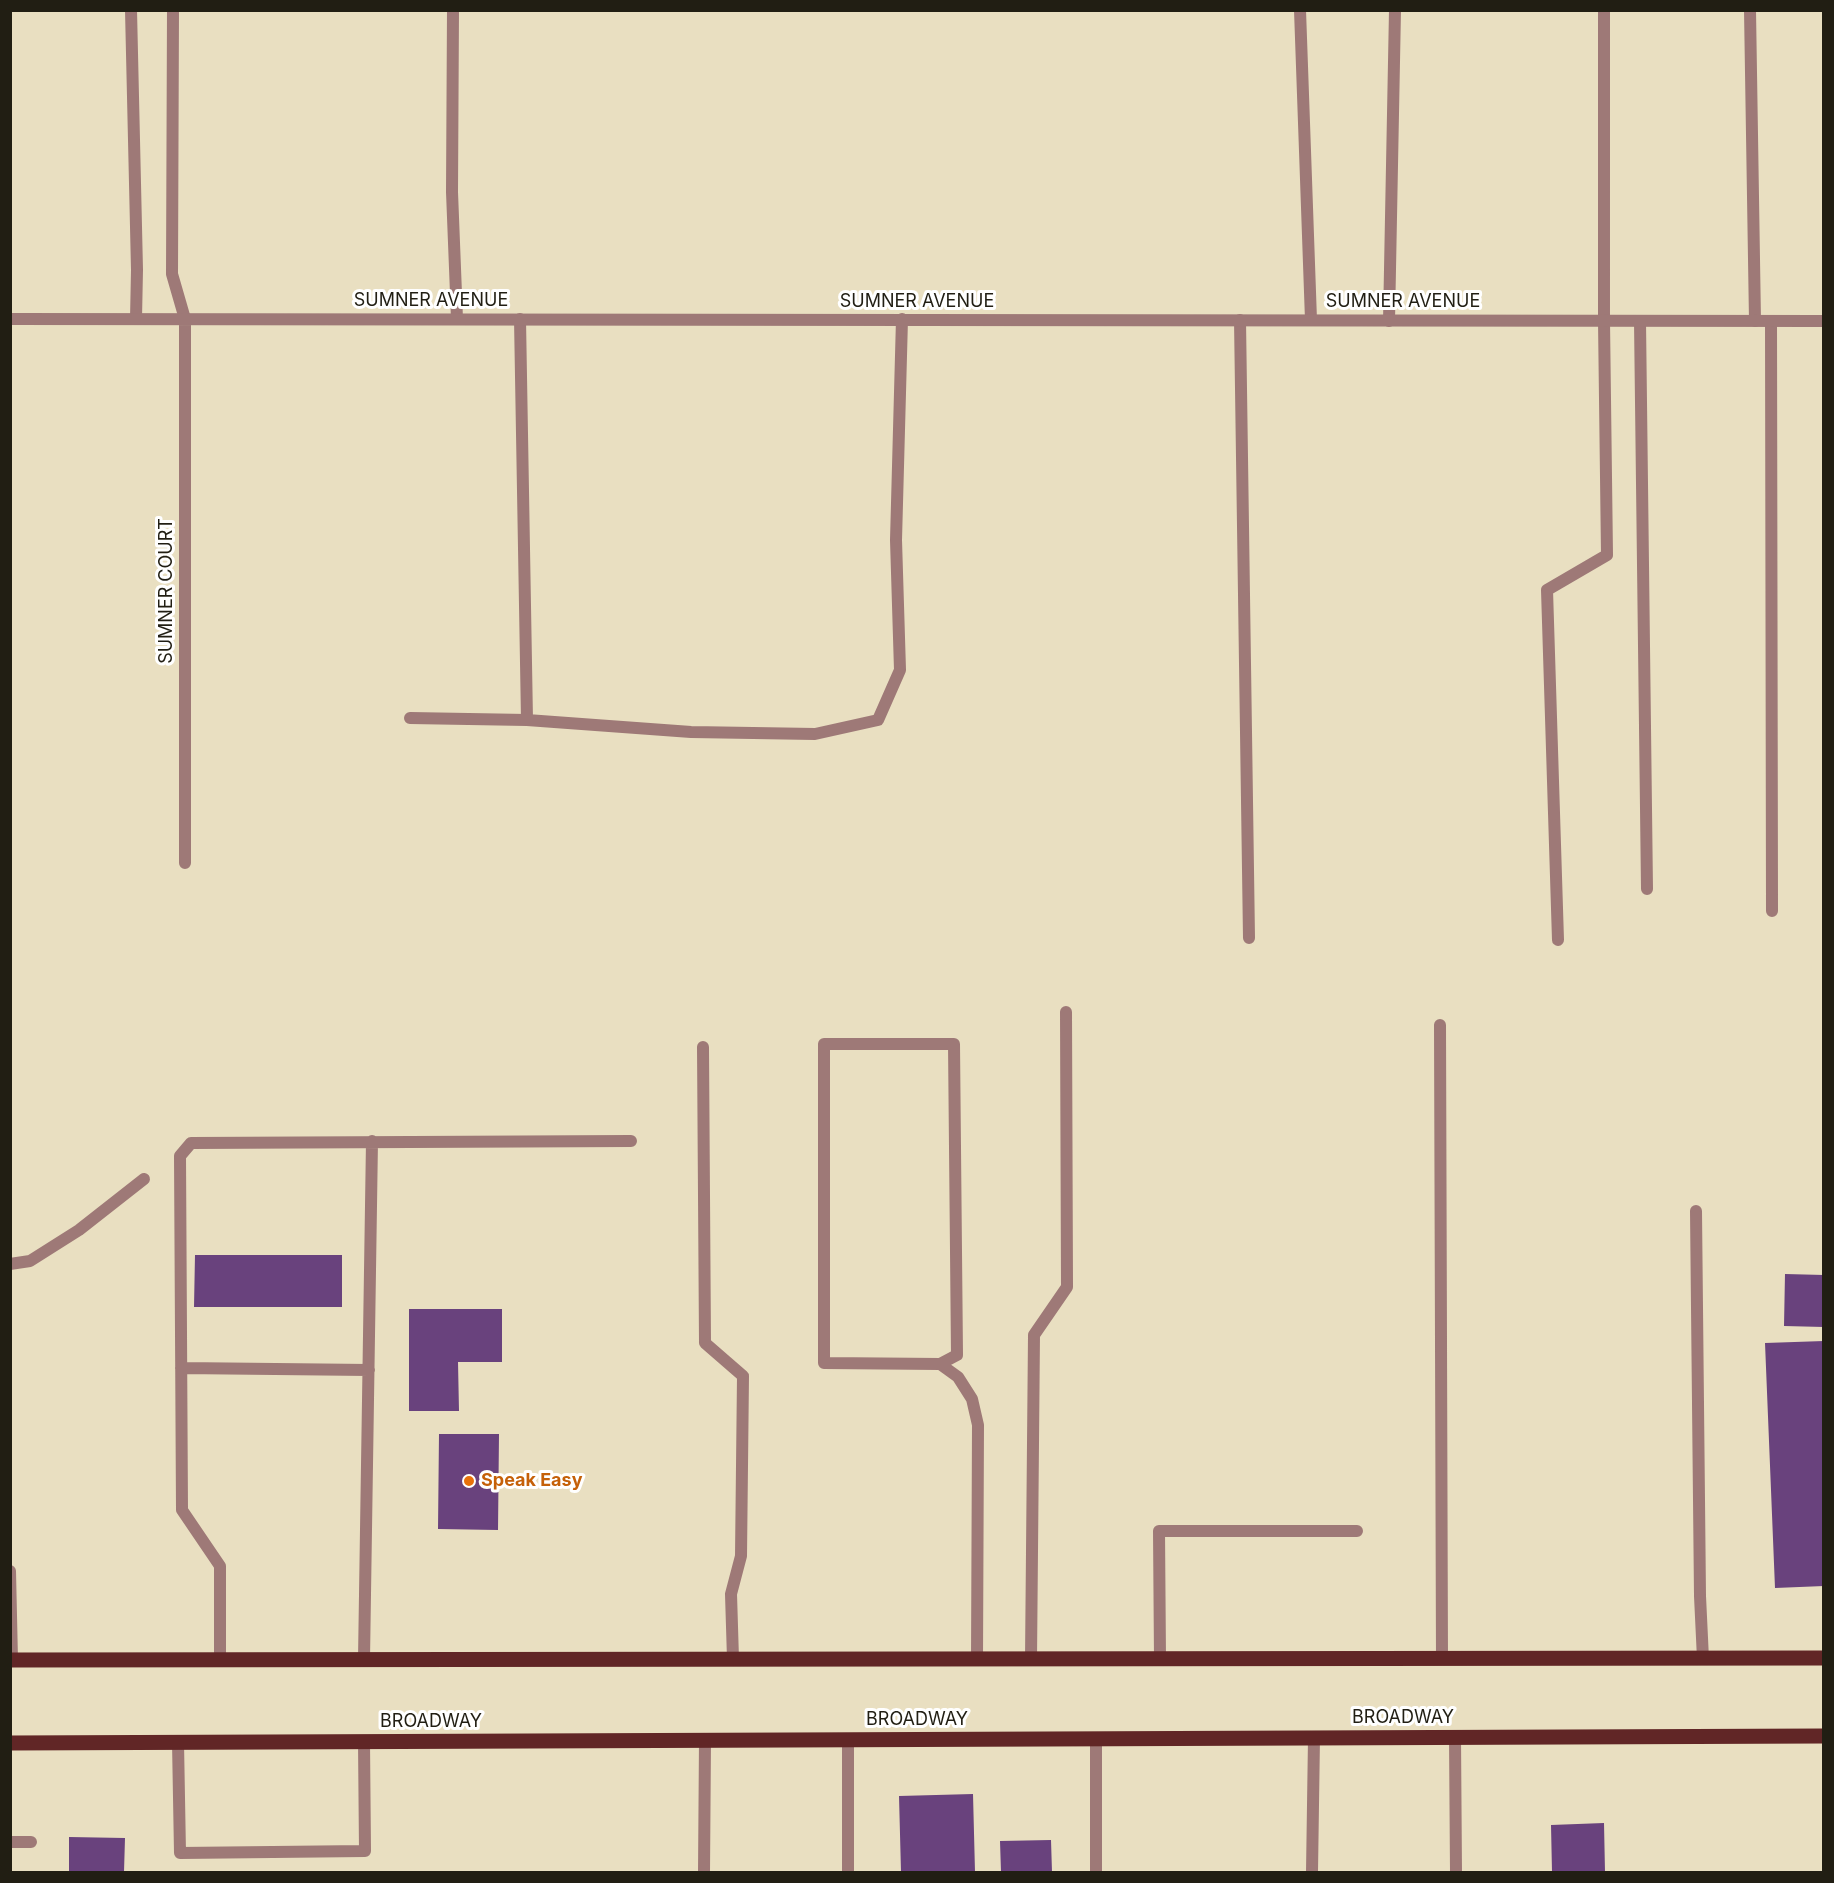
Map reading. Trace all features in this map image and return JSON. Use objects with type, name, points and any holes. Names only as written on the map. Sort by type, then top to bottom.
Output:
[{"type":"main road","points":[[11,1660],[1824,1658]]},
{"type":"main road","name":"BROADWAY","points":[[10,1743],[1824,1736]]},
{"type":"street","points":[[132,10],[136,319]]},
{"type":"street","name":"SUMNER COURT","points":[[173,10],[172,274],[185,319],[185,863]]},
{"type":"street","points":[[453,10],[452,192],[457,320]]},
{"type":"street","points":[[1300,10],[1311,320]]},
{"type":"street","points":[[1389,321],[1395,10]]},
{"type":"street","points":[[1558,940],[1548,590],[1607,555],[1604,10]]},
{"type":"street","points":[[1750,10],[1755,321]]},
{"type":"street","name":"SUMNER AVENUE","points":[[10,319],[1824,321]]},
{"type":"street","points":[[520,320],[527,720]]},
{"type":"street","points":[[410,718],[527,720],[691,732],[815,735],[878,720],[900,670],[896,540],[902,320]]},
{"type":"street","points":[[1240,320],[1249,938]]},
{"type":"street","points":[[1640,321],[1647,889]]},
{"type":"street","points":[[1771,321],[1772,912]]},
{"type":"street","points":[[1031,1659],[1034,1335],[1067,1287],[1066,1012]]},
{"type":"street","points":[[1440,1025],[1442,1659]]},
{"type":"street","points":[[940,1364],[957,1355],[954,1044],[824,1044],[824,1363],[940,1364],[958,1377],[972,1399],[978,1425],[977,1659]]},
{"type":"street","points":[[703,1047],[705,1343],[743,1376],[741,1556],[731,1594],[733,1659]]},
{"type":"street","points":[[364,1659],[372,1141]]},
{"type":"street","points":[[220,1660],[220,1566],[182,1510],[180,1156],[191,1143],[631,1141]]},
{"type":"street","points":[[10,1264],[30,1261],[80,1230],[144,1179]]},
{"type":"street","points":[[1696,1211],[1700,1596],[1703,1659]]},
{"type":"street","points":[[181,1368],[369,1370]]},
{"type":"street","points":[[1160,1659],[1159,1531],[1357,1531]]},
{"type":"street","points":[[10,1571],[11,1660]]},
{"type":"street","points":[[1455,1737],[1456,1872]]},
{"type":"street","points":[[1312,1872],[1314,1738]]},
{"type":"street","points":[[1096,1739],[1096,1872]]},
{"type":"street","points":[[704,1872],[705,1740]]},
{"type":"street","points":[[848,1740],[848,1872]]},
{"type":"street","points":[[178,1742],[180,1853],[365,1851],[364,1742]]},
{"type":"street","points":[[10,1842],[31,1842]]},
{"type":"building","points":[[195,1255],[342,1255],[342,1307],[194,1307]]},
{"type":"building","points":[[1785,1274],[1824,1275],[1824,1327],[1784,1326]]},
{"type":"building","points":[[409,1309],[502,1309],[502,1362],[458,1362],[459,1411],[409,1411]]},
{"type":"building","points":[[1824,1341],[1824,1586],[1775,1588],[1765,1343]]},
{"type":"building","name":"Speak Easy","points":[[439,1434],[499,1434],[498,1530],[438,1529]]},
{"type":"building","points":[[973,1794],[975,1872],[901,1872],[899,1796]]},
{"type":"building","points":[[1604,1823],[1605,1872],[1552,1872],[1551,1825]]},
{"type":"building","points":[[69,1837],[125,1838],[124,1872],[69,1872]]},
{"type":"building","points":[[1051,1840],[1052,1872],[1001,1872],[1000,1841]]},
{"type":"place","name":"Speak Easy","points":[[469,1481]]}]
